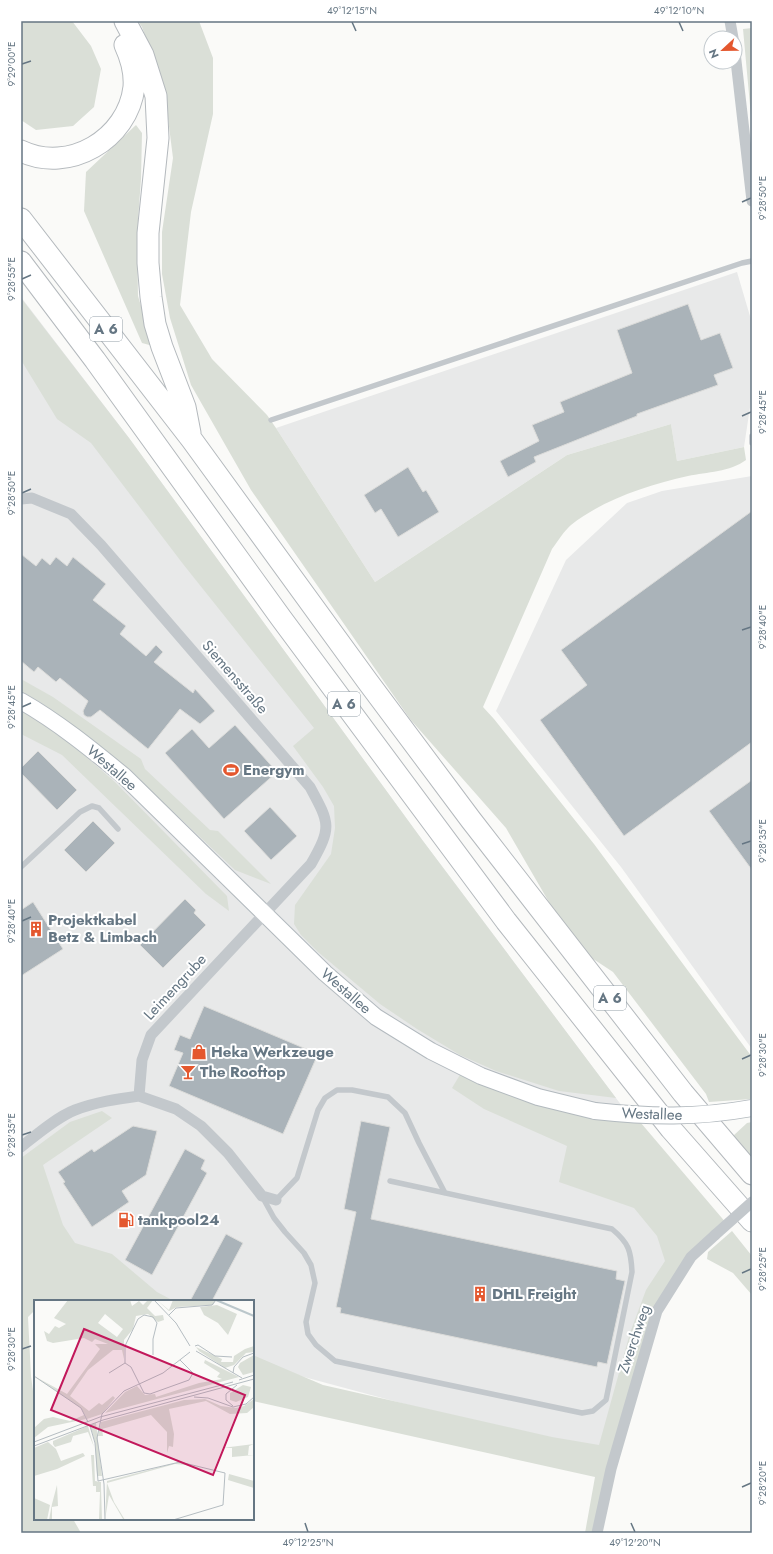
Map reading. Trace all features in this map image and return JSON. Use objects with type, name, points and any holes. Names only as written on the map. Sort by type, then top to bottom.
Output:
[{"type":"highway","points":[[21,151],[41,158],[59,158],[74,155],[91,148],[110,135],[125,116],[131,101],[134,86],[133,68],[128,52],[114,21]]},
{"type":"highway","points":[[125,21],[143,55],[156,96],[158,138],[148,233],[148,263],[151,296],[155,324],[162,347],[185,407],[192,440]]},
{"type":"highway","name":"A 6","points":[[21,219],[192,440],[471,820],[684,1093],[752,1174]]},
{"type":"highway","name":"A 6","points":[[21,262],[95,360],[290,630],[502,915],[670,1129],[752,1221]]},
{"type":"main road","name":"Westallee","points":[[21,701],[40,712],[75,737],[124,776],[325,973],[376,1017],[431,1051],[488,1078],[538,1097],[595,1111],[635,1116],[680,1116],[720,1114],[752,1108]]},
{"type":"street","points":[[737,70],[752,201]]},
{"type":"street","name":"Siemensstraße","points":[[21,499],[32,498],[71,514],[101,545],[310,787],[323,811],[327,829],[322,844],[311,864],[265,914]]},
{"type":"street","name":"Leimengrube","points":[[139,1096],[142,1060],[151,1035],[265,914]]},
{"type":"street","points":[[21,1147],[44,1128],[74,1110],[104,1101],[139,1096],[176,1109],[201,1126],[228,1153],[262,1196],[276,1200]]},
{"type":"street","name":"Zwerchweg","points":[[597,1533],[611,1469],[657,1311],[691,1257],[752,1202]]},
{"type":"lane","points":[[271,420],[742,263],[752,261]]},
{"type":"lane","points":[[752,436],[752,443]]},
{"type":"lane","points":[[21,867],[80,812],[92,806],[99,808],[118,829]]},
{"type":"lane","points":[[276,1200],[297,1178],[318,1110],[325,1098],[337,1090],[352,1090],[388,1097],[405,1113],[419,1143],[446,1193]]},
{"type":"lane","points":[[262,1196],[274,1218],[304,1253],[311,1265],[315,1283],[306,1322],[308,1334],[316,1345],[335,1361],[582,1413],[593,1411],[606,1400],[632,1272],[631,1253],[627,1244],[612,1229],[390,1181]]},
{"type":"shaded area","points":[[21,21],[72,21],[91,46],[101,69],[94,107],[73,126],[36,130],[21,120]]},
{"type":"shaded area","points":[[138,21],[199,21],[213,58],[213,114],[191,212],[180,305],[212,359],[267,415],[375,582],[567,455],[671,424],[677,461],[744,447],[746,460],[740,464],[718,471],[688,476],[657,484],[627,494],[612,500],[568,527],[552,549],[483,707],[594,844],[752,1057],[752,1099],[709,1102],[706,1094],[613,972],[575,947],[506,828],[410,719],[251,490],[191,385],[170,318],[162,274],[162,232],[173,158],[164,87],[142,27]]},
{"type":"shaded area","points":[[752,28],[752,127],[743,29]]},
{"type":"shaded area","points":[[136,125],[142,133],[141,179],[137,234],[138,296],[153,346],[142,343],[84,211],[86,172]]},
{"type":"shaded area","points":[[737,272],[752,323],[752,394],[744,447],[677,461],[671,424],[567,455],[375,582],[276,428]]},
{"type":"shaded area","points":[[21,297],[129,438],[423,841],[649,1142],[683,1251],[599,1456],[304,1377],[254,1359],[254,1300],[130,1300],[21,1216]]},
{"type":"shaded area","points":[[21,298],[129,438],[423,841],[616,1098],[559,1091],[496,1071],[460,1055],[380,1004],[318,952],[301,935],[294,924],[295,905],[331,854],[335,828],[334,806],[323,787],[293,746],[314,728],[183,564],[91,443],[57,419],[21,360]]},
{"type":"shaded area","points":[[752,476],[752,1049],[621,867],[496,711],[566,560],[627,503],[662,491]]},
{"type":"shaded area","points":[[21,679],[53,697],[141,759],[145,769],[210,830],[218,831],[271,884],[235,870],[149,789],[86,735],[40,702],[21,691]]},
{"type":"shaded area","points":[[21,711],[25,712],[76,748],[115,782],[227,896],[229,911],[206,894],[62,755],[21,734]]},
{"type":"shaded area","points":[[464,1068],[481,1076],[635,1116],[727,1224],[691,1257],[657,1311],[597,1533],[585,1533],[595,1477],[254,1401],[254,1355],[323,1385],[552,1437],[599,1445],[630,1333],[646,1290],[665,1261],[657,1236],[634,1208],[559,1182],[567,1146],[484,1109],[452,1088]]},
{"type":"shaded area","points":[[102,1111],[112,1118],[43,1165],[63,1225],[75,1243],[112,1254],[157,1292],[172,1300],[34,1300],[34,1311],[28,1317],[31,1376],[34,1398],[34,1520],[74,1520],[81,1533],[21,1533],[21,1158],[70,1122]]},
{"type":"shaded area","points":[[752,1122],[752,1158],[733,1136],[747,1123]]},
{"type":"shaded area","points":[[732,1231],[752,1256],[752,1295],[733,1273],[707,1259],[708,1252]]},
{"type":"building","points":[[688,304],[701,340],[720,333],[733,368],[714,375],[718,385],[637,414],[637,416],[534,457],[536,462],[508,477],[500,461],[539,441],[532,425],[564,412],[560,402],[632,373],[617,330]]},
{"type":"building","points":[[408,467],[423,492],[426,490],[439,512],[398,537],[381,509],[375,513],[364,495]]},
{"type":"building","points":[[752,511],[752,742],[624,836],[540,720],[587,685],[561,650]]},
{"type":"building","points":[[21,554],[36,566],[42,558],[50,565],[56,557],[67,566],[73,557],[106,584],[93,600],[126,626],[120,634],[146,656],[156,645],[163,652],[154,662],[193,693],[195,689],[215,711],[200,724],[180,709],[148,749],[100,710],[91,717],[84,715],[83,711],[88,701],[60,678],[56,682],[38,667],[34,672],[21,661]]},
{"type":"building","points":[[235,725],[277,772],[224,819],[165,753],[192,729],[209,748]]},
{"type":"building","points":[[38,751],[77,790],[57,810],[21,773],[21,768]]},
{"type":"building","points":[[752,780],[752,870],[709,811]]},
{"type":"building","points":[[270,807],[297,836],[271,860],[244,831]]},
{"type":"building","points":[[93,821],[115,843],[86,872],[64,850]]},
{"type":"building","points":[[185,899],[196,910],[194,913],[206,925],[163,968],[140,945]]},
{"type":"building","name":"Projektkabel Betz & Limbach","points":[[33,902],[63,949],[21,976],[21,910]]},
{"type":"building","points":[[204,1006],[318,1054],[283,1134],[169,1086],[183,1053],[174,1050],[180,1035],[190,1039]]},
{"type":"building","name":"DHL Freight","points":[[361,1121],[390,1127],[371,1219],[617,1271],[616,1279],[625,1281],[607,1364],[598,1362],[597,1367],[340,1313],[341,1308],[336,1307],[356,1212],[344,1209]]},
{"type":"building","points":[[133,1126],[157,1131],[146,1175],[122,1191],[129,1202],[92,1227],[63,1183],[65,1182],[58,1172],[92,1149],[94,1152]]},
{"type":"building","points":[[185,1149],[205,1160],[201,1169],[207,1173],[152,1275],[125,1260]]},
{"type":"building","points":[[226,1234],[243,1243],[213,1300],[191,1300]]},
{"type":"place","name":"Energym","points":[[231,770]]},
{"type":"place","name":"Projektkabel Betz & Limbach","points":[[36,929]]},
{"type":"place","name":"Heka Werkzeuge","points":[[199,1052]]},
{"type":"place","name":"The Rooftop","points":[[188,1072]]},
{"type":"place","name":"tankpool24","points":[[126,1220]]},
{"type":"place","name":"DHL Freight","points":[[480,1294]]}]
